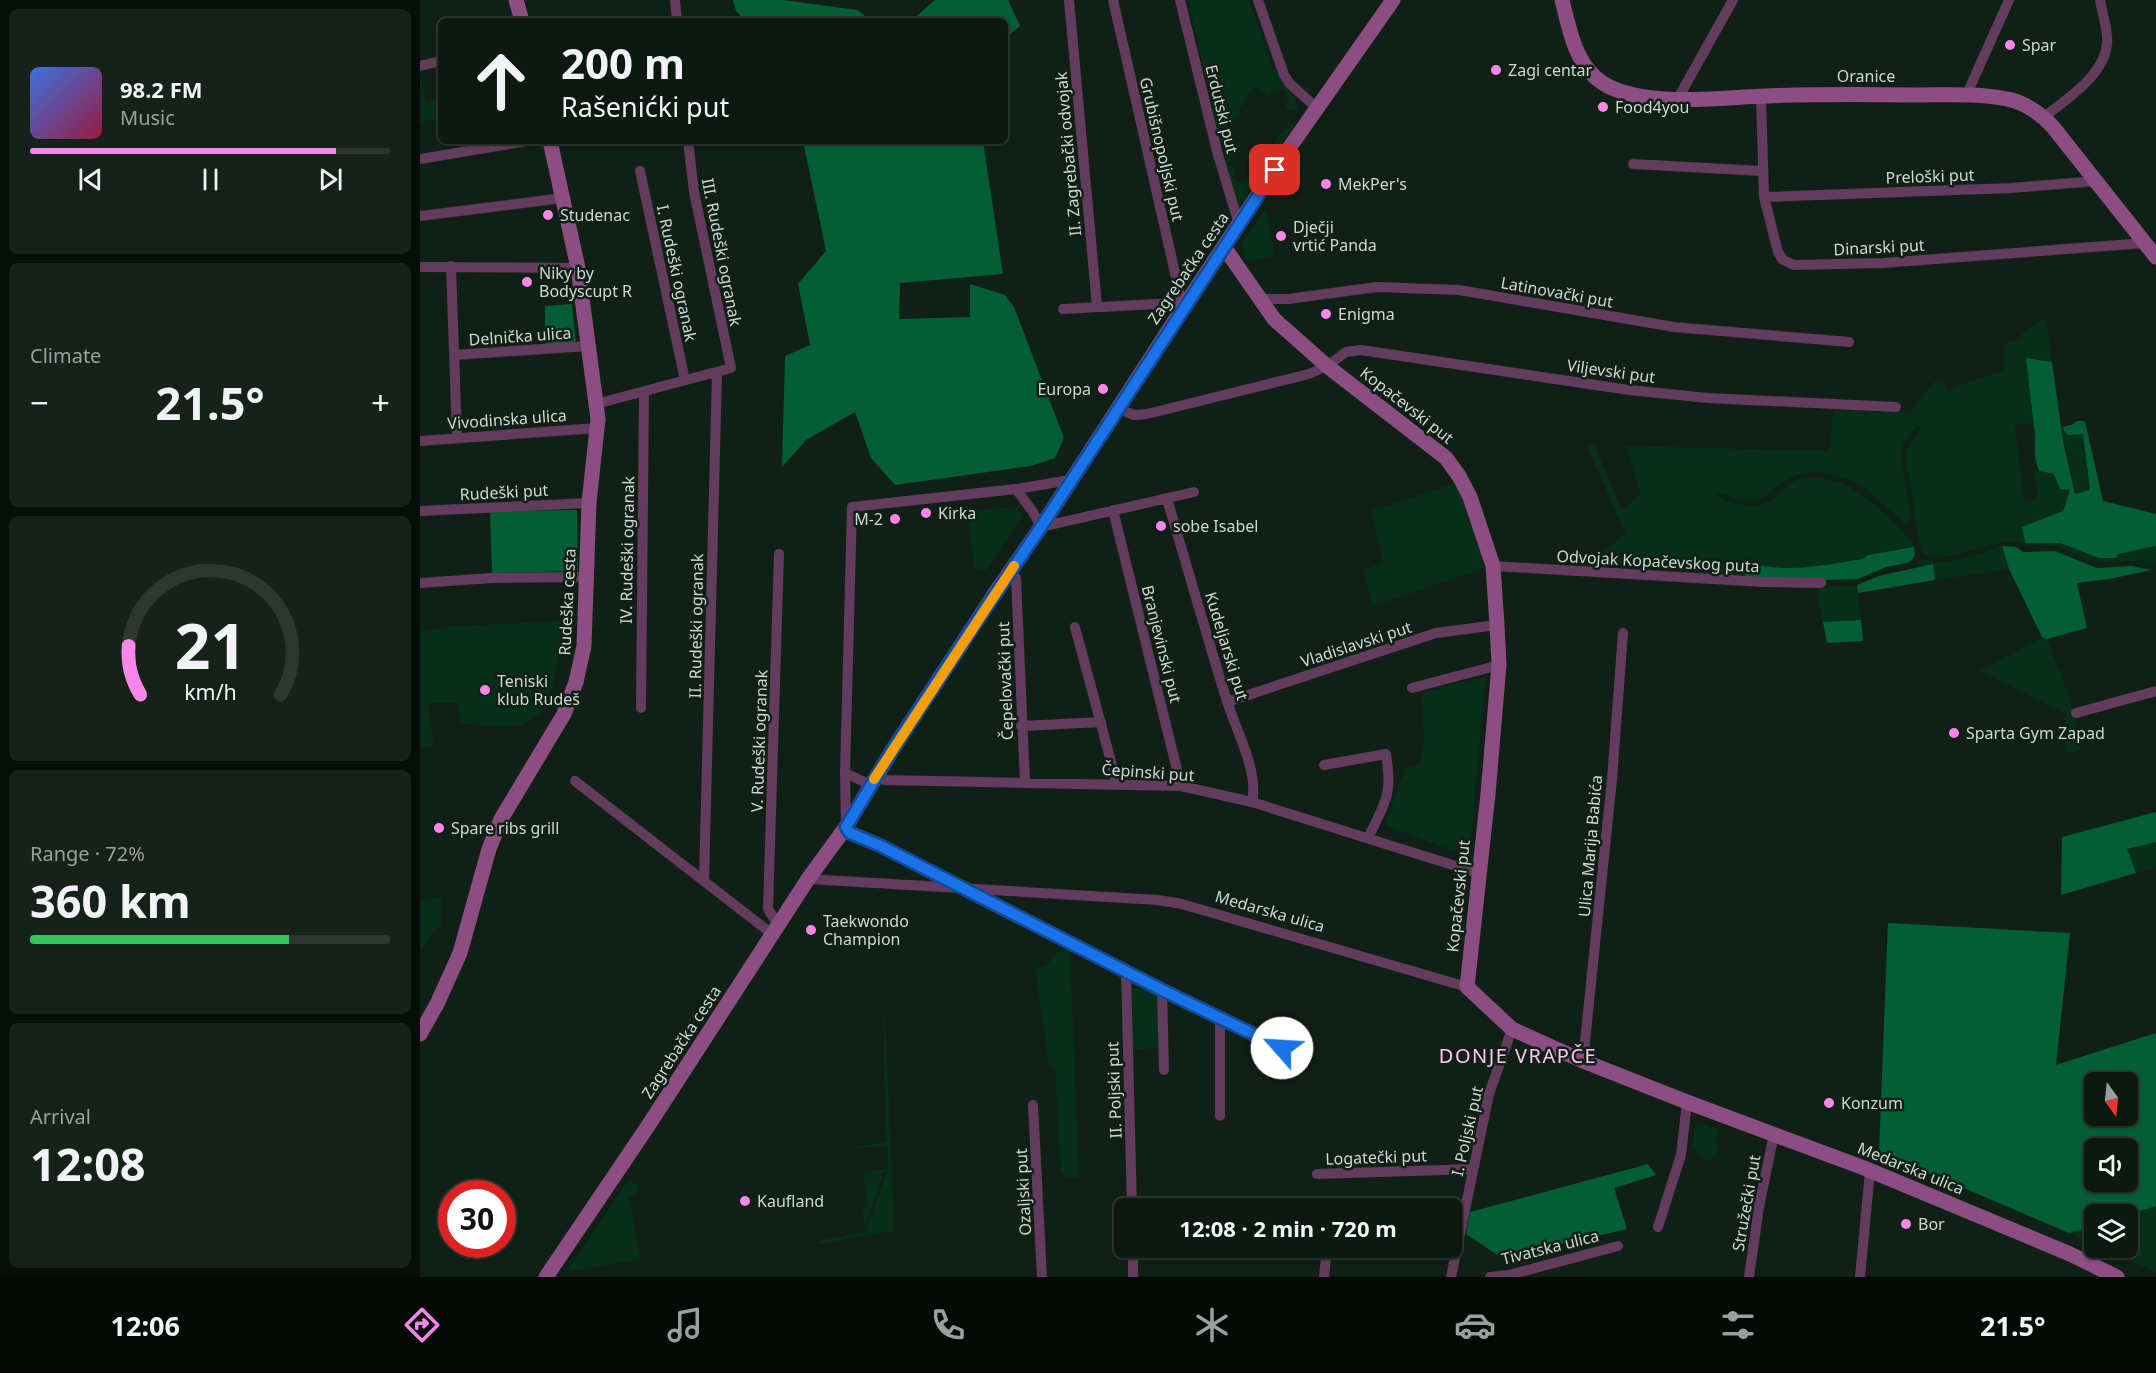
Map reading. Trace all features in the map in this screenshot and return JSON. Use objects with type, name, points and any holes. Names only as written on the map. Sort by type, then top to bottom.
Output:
[{"type":"street","points":[[516,0],[521,18]]},
{"type":"street","points":[[675,0],[677,18]]},
{"type":"street","name":"II. Zagrebački odvojak","points":[[1069,0],[1097,306]]},
{"type":"street","name":"Grubišnopoljski put","points":[[1113,0],[1180,295],[1185,304]]},
{"type":"street","name":"Erdutski put","points":[[1180,0],[1218,155],[1239,224]]},
{"type":"street","points":[[1258,0],[1284,75],[1290,84],[1317,108]]},
{"type":"street","name":"Zagrebačka cesta","points":[[546,1277],[639,1140],[808,879],[846,827],[995,593],[1041,527],[1185,304],[1393,0]]},
{"type":"street","name":"Oranice","points":[[1562,0],[1579,57],[1595,78],[1605,85],[1622,91],[1677,100],[1813,94],[1966,96],[2009,99],[2020,103],[2044,117],[2156,256]]},
{"type":"street","points":[[1677,100],[1733,0]]},
{"type":"street","points":[[1966,96],[1967,89],[2009,0]]},
{"type":"street","points":[[2044,117],[2092,75],[2105,56],[2108,38],[2100,0]]},
{"type":"street","points":[[420,66],[438,62]]},
{"type":"street","name":"Dinarski put","points":[[1761,96],[1764,197],[1778,252],[1783,260],[1794,265],[1882,263],[2145,243]]},
{"type":"street","points":[[420,159],[509,144]]},
{"type":"street","name":"Rudeška cesta","points":[[420,1034],[437,1004],[460,953],[489,849],[501,819],[564,714],[576,682],[584,646],[589,503],[597,428],[596,404],[578,268],[551,144]]},
{"type":"street","name":"III. Rudeški ogranak","points":[[688,144],[694,192],[731,368],[717,372]]},
{"type":"street","points":[[1633,164],[1762,171]]},
{"type":"street","name":"I. Rudeški ogranak","points":[[640,171],[685,380]]},
{"type":"street","name":"Preloški put","points":[[1764,197],[2011,188],[2097,181]]},
{"type":"street","points":[[420,216],[563,198]]},
{"type":"street","name":"Kopačevski put","points":[[1224,247],[1275,319],[1327,366],[1446,459],[1459,476],[1470,497],[1493,566],[1498,665],[1488,794],[1467,987]]},
{"type":"street","name":"Delnička ulica","points":[[451,266],[457,438]]},
{"type":"street","points":[[420,267],[578,268]]},
{"type":"street","name":"Latinovački put","points":[[1261,299],[1288,299],[1377,287],[1459,290],[1674,327],[1849,342]]},
{"type":"street","points":[[1063,309],[1185,304]]},
{"type":"street","name":"Delnička ulica","points":[[454,355],[588,346]]},
{"type":"street","name":"Viljevski put","points":[[1327,366],[1346,352],[1361,350],[1629,390],[1708,398],[1896,407]]},
{"type":"street","points":[[1118,409],[1134,415],[1147,414],[1309,374],[1327,366]]},
{"type":"street","points":[[596,404],[717,372]]},
{"type":"street","name":"II. Rudeški ogranak","points":[[704,880],[717,372]]},
{"type":"street","name":"IV. Rudeški ogranak","points":[[640,708],[644,392]]},
{"type":"street","name":"Vivodinska ulica","points":[[420,441],[597,428]]},
{"type":"street","points":[[1070,480],[1016,489],[852,507],[844,773],[846,827],[850,833],[881,846],[1162,990],[1303,1059]]},
{"type":"street","points":[[1016,489],[1041,527],[1194,492]]},
{"type":"street","name":"Kudeljarski put","points":[[1167,499],[1227,702],[1253,778],[1252,802]]},
{"type":"street","name":"Rudeški put","points":[[420,511],[589,503]]},
{"type":"street","name":"Branjevinski put","points":[[1113,510],[1181,786]]},
{"type":"street","name":"V. Rudeški ogranak","points":[[775,930],[768,909],[779,555]]},
{"type":"street","name":"Odvojak Kopačevskog puta","points":[[1493,566],[1763,582],[1821,583]]},
{"type":"street","points":[[420,583],[492,578],[588,577]]},
{"type":"street","name":"Čepelovački put","points":[[1016,578],[1025,782]]},
{"type":"street","name":"Vladislavski put","points":[[1227,702],[1436,633],[1497,625]]},
{"type":"street","points":[[1075,627],[1117,784]]},
{"type":"street","name":"Ulica Marija Babića","points":[[1583,1061],[1623,633]]},
{"type":"street","points":[[1412,688],[1498,665]]},
{"type":"street","points":[[2076,713],[2156,691]]},
{"type":"street","points":[[1021,726],[1101,722]]},
{"type":"street","points":[[1324,765],[1386,754],[1390,787],[1368,838]]},
{"type":"street","points":[[844,773],[874,780]]},
{"type":"street","name":"Čepinski put","points":[[874,780],[1181,786],[1252,802],[1478,873]]},
{"type":"street","points":[[575,781],[704,880],[775,930]]},
{"type":"street","name":"Medarska ulica","points":[[808,879],[1158,900],[1182,904],[1467,987],[1512,1029],[1583,1061],[2004,1225],[2070,1254],[2097,1273],[2117,1277]]},
{"type":"street","name":"II. Poljski put","points":[[1126,970],[1132,1198]]},
{"type":"street","points":[[1162,990],[1164,1070]]},
{"type":"street","points":[[1220,1018],[1220,1116]]},
{"type":"street","name":"I. Poljski put","points":[[1451,1277],[1489,1094],[1512,1029]]},
{"type":"street","points":[[1658,1227],[1681,1155],[1686,1102]]},
{"type":"street","name":"Ozaljski put","points":[[1033,1105],[1042,1277]]},
{"type":"street","name":"Stružečki put","points":[[1749,1277],[1758,1207],[1774,1134]]},
{"type":"street","name":"Logatečki put","points":[[1317,1174],[1473,1169]]},
{"type":"street","points":[[1860,1277],[1870,1171]]},
{"type":"street","name":"Tivatska ulica","points":[[1490,1277],[1509,1275],[1618,1246]]},
{"type":"street","points":[[1133,1258],[1133,1277]]},
{"type":"street","points":[[1324,1277],[1326,1258]]},
{"type":"green space","points":[[733,0],[783,0],[857,10],[868,18],[743,18],[736,11]]},
{"type":"green space","points":[[935,0],[1008,0],[1020,26],[1008,36],[1008,18],[914,18]]},
{"type":"green space","points":[[1188,0],[1249,0],[1274,72],[1276,71],[1294,95],[1297,109],[1292,110],[1285,107],[1289,100],[1285,97],[1287,93],[1282,89],[1277,94],[1272,91],[1269,96],[1255,87],[1252,91],[1258,97],[1250,93],[1238,111],[1244,117],[1237,115],[1233,121],[1239,126],[1230,123],[1226,128],[1233,134],[1220,142]]},
{"type":"green space","points":[[420,78],[426,101],[438,99],[438,119],[420,122]]},
{"type":"green space","points":[[1294,125],[1270,162],[1264,158],[1282,132]]},
{"type":"green space","points":[[1242,143],[1228,164],[1236,170],[1232,178],[1242,184],[1247,177],[1256,183],[1239,208],[1225,162],[1225,155],[1230,147]]},
{"type":"green space","points":[[804,144],[983,144],[1003,274],[900,283],[899,319],[970,317],[970,284],[1005,295],[1014,307],[1064,438],[1055,458],[1031,466],[895,485],[871,458],[855,412],[806,440],[782,467],[785,356],[810,345],[798,284],[826,251]]},
{"type":"green space","points":[[1266,208],[1275,257],[1247,261],[1242,244]]},
{"type":"green space","points":[[572,304],[576,345],[545,346],[545,306]]},
{"type":"green space","points":[[2046,318],[2052,362],[2026,358],[2034,424],[2015,425],[2024,501],[2038,499],[2034,470],[2054,474],[2060,489],[2070,489],[2063,511],[2022,527],[2025,543],[2060,543],[2099,558],[2155,546],[2156,530],[2156,565],[2138,561],[2097,562],[2052,545],[2027,546],[2019,542],[2006,541],[1951,556],[1923,554],[1906,460],[1908,448],[1919,431],[1920,427],[1917,426],[1903,444],[1901,455],[1911,516],[1910,520],[1905,523],[1861,486],[1845,478],[1826,473],[1796,475],[1756,501],[1719,493],[1716,496],[1737,504],[1759,505],[1773,499],[1797,479],[1828,479],[1851,488],[1870,501],[1907,535],[1914,547],[1819,566],[1775,568],[1746,563],[1745,577],[1721,574],[1720,570],[1678,572],[1678,567],[1591,561],[1626,534],[1586,445],[1595,446],[1622,509],[1641,495],[1626,446],[1830,451],[1833,410],[1910,413],[1938,379],[1943,381],[1947,390],[2005,370],[2003,349],[2006,343],[2023,338],[2022,333]]},
{"type":"green space","points":[[2026,358],[2052,362],[2063,441],[2075,494],[2090,490],[2083,434],[2068,435],[2063,427],[2077,421],[2085,421],[2103,501],[2156,514],[2156,546],[2118,554],[2116,558],[2099,558],[2060,543],[2025,543],[2022,527],[2063,511],[2070,490],[2060,489],[2054,474],[2039,471],[2035,457],[2035,436]]},
{"type":"green space","points":[[2061,427],[2064,431],[2083,434],[2090,490],[2076,495]]},
{"type":"green space","points":[[1452,484],[1458,490],[1468,510],[1485,568],[1373,606],[1363,570],[1383,563],[1371,511]]},
{"type":"green space","points":[[1014,507],[1023,514],[986,570],[974,569],[967,511]]},
{"type":"green space","points":[[577,510],[578,571],[492,573],[490,511]]},
{"type":"green space","points":[[2002,546],[2009,569],[1935,580],[1933,564],[1913,568],[1920,563],[1921,559],[1952,561]]},
{"type":"green space","points":[[2002,546],[2016,547],[2023,552],[2055,551],[2097,568],[2132,566],[2152,570],[2077,583],[2087,628],[2047,639],[2042,637],[2009,569]]},
{"type":"green space","points":[[1914,547],[1915,554],[1907,563],[1886,567],[1858,579],[1745,577],[1746,562],[1761,566],[1790,568],[1819,566]]},
{"type":"green space","points":[[1933,564],[1935,580],[1858,593],[1857,585],[1879,576]]},
{"type":"green space","points":[[1857,585],[1861,620],[1823,622],[1817,597],[1818,588]]},
{"type":"green space","points":[[1861,620],[1863,641],[1827,643],[1823,622]]},
{"type":"green space","name":"Teniski klub Rudeš","points":[[562,621],[554,680],[542,708],[533,719],[517,726],[461,724],[457,703],[428,703],[434,746],[420,747],[420,631],[460,626]]},
{"type":"green space","points":[[2042,637],[2047,639],[2071,701],[2081,750],[2065,753],[2066,714],[1980,671]]},
{"type":"green space","points":[[1486,676],[1469,857],[1385,825],[1405,768],[1420,765],[1424,737],[1421,693]]},
{"type":"green space","points":[[2156,812],[2156,842],[2127,849],[2136,873],[2061,895],[2062,837]]},
{"type":"green space","points":[[2156,842],[2156,867],[2136,873],[2127,849]]},
{"type":"green space","points":[[442,896],[441,925],[420,949],[420,902]]},
{"type":"green space","points":[[1888,923],[2070,933],[2056,1065],[2156,1033],[2156,1206],[2138,1211],[2138,1204],[2084,1204],[2084,1228],[2069,1233],[1879,1152]]},
{"type":"green space","points":[[1070,949],[1079,1178],[1066,1178],[1065,1174],[1061,1174],[1055,1067],[1049,1067],[1035,969],[1047,965],[1057,951],[1062,953]]},
{"type":"green space","points":[[1132,988],[1153,991],[1158,996],[1159,1048],[1133,1050]]},
{"type":"green space","points":[[883,1019],[885,1019],[892,1171],[884,1172],[865,1226],[862,1208],[868,1206],[863,1173],[888,1169],[887,1146],[843,1149],[886,1142]]},
{"type":"green space","points":[[1703,1124],[1718,1130],[1716,1143],[1718,1155],[1706,1161],[1691,1146],[1697,1125]]},
{"type":"green space","points":[[1648,1164],[1656,1175],[1614,1188],[1627,1229],[1502,1258],[1466,1234],[1470,1212]]},
{"type":"green space","points":[[892,1172],[894,1231],[814,1245],[823,1240],[866,1231],[886,1174]]},
{"type":"green space","points":[[629,1180],[638,1187],[637,1194],[629,1197],[641,1260],[568,1271],[568,1269]]},
{"type":"green space","points":[[2156,1206],[2156,1272],[2124,1258],[2138,1258],[2138,1211]]},
{"type":"green space","points":[[2084,1228],[2084,1240],[2069,1233]]},
{"type":"slow traffic","points":[[874,779],[1014,566]]},
{"type":"place","name":"Spar","points":[[2010,45]]},
{"type":"place","name":"Zagi centar","points":[[1496,70]]},
{"type":"place","name":"Food4you","points":[[1603,107]]},
{"type":"place","name":"MekPer's","points":[[1326,184]]},
{"type":"place","name":"Studenac","points":[[548,215]]},
{"type":"place","name":"Dječji vrtić Panda","points":[[1281,236]]},
{"type":"place","name":"Niky by Bodyscupt R","points":[[527,282]]},
{"type":"place","name":"Enigma","points":[[1326,314]]},
{"type":"place","name":"Europa","points":[[1103,389]]},
{"type":"place","name":"Kirka","points":[[926,513]]},
{"type":"place","name":"M-2","points":[[895,519]]},
{"type":"place","name":"sobe Isabel","points":[[1161,526]]},
{"type":"place","name":"Teniski klub Rudeš","points":[[485,690]]},
{"type":"place","name":"Sparta Gym Zapad","points":[[1954,733]]},
{"type":"place","name":"Spare ribs grill","points":[[439,828]]},
{"type":"place","name":"Taekwondo Champion","points":[[811,930]]},
{"type":"place","name":"Konzum","points":[[1829,1103]]},
{"type":"place","name":"Kaufland","points":[[745,1201]]},
{"type":"place","name":"Bor","points":[[1906,1224]]},
{"type":"district","name":"DONJE VRAPČE","points":[[1518,1055]]},
{"type":"route","points":[[1275,170],[893,749],[846,827],[850,833],[881,846],[1162,990],[1282,1048]]}]
